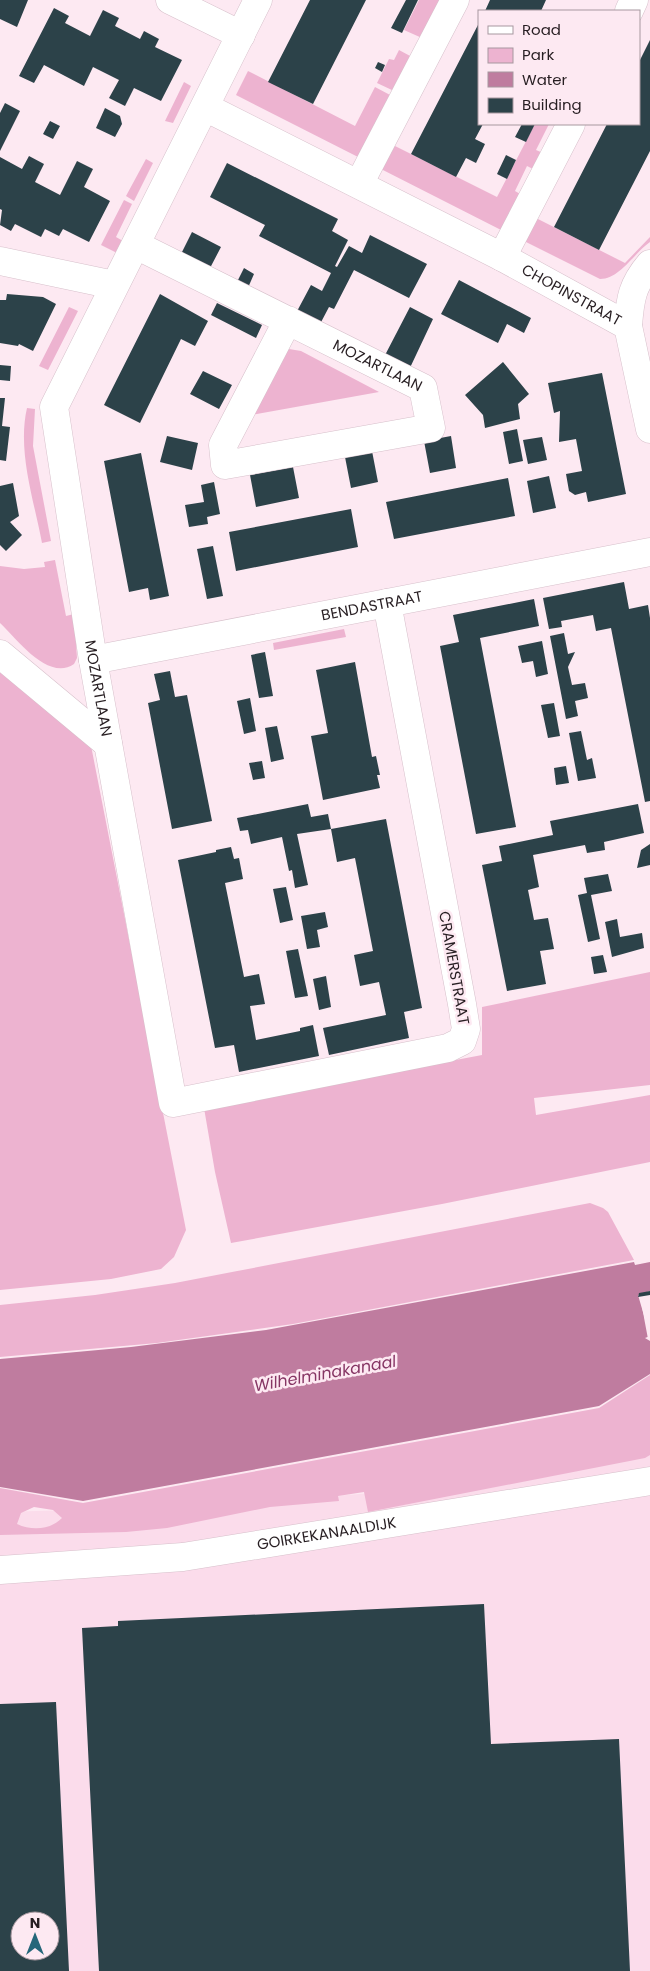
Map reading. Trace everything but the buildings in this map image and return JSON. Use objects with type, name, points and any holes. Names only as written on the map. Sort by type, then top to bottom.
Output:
[{"type":"street","points":[[170,0],[241,35]]},
{"type":"street","name":"MOZARTLAAN","points":[[173,1103],[93,660],[54,408],[258,0]]},
{"type":"street","points":[[359,184],[455,0]]},
{"type":"street","name":"CHOPINSTRAAT","points":[[205,107],[502,257],[628,326],[650,428]]},
{"type":"street","points":[[502,257],[570,125]]},
{"type":"street","name":"MOZARTLAAN","points":[[136,244],[288,320],[423,388],[431,428],[225,465],[223,445],[288,320]]},
{"type":"street","points":[[0,261],[114,285]]},
{"type":"street","points":[[628,326],[630,299],[637,278],[650,264]]},
{"type":"street","name":"BENDASTRAAT","points":[[93,660],[650,552]]},
{"type":"street","name":"CRAMERSTRAAT","points":[[173,1103],[448,1048],[462,1041],[466,1029],[464,1012],[388,603]]},
{"type":"street","points":[[0,654],[108,744]]},
{"type":"street","name":"GOIRKEKANAALDIJK","points":[[0,1570],[183,1557],[650,1481]]},
{"type":"shaded area","points":[[650,1437],[650,1971],[0,1971],[0,1512],[216,1506],[371,1493]]},
{"type":"green space","points":[[419,0],[441,0],[422,38],[404,30]]},
{"type":"green space","points":[[399,50],[412,57],[394,91],[377,83],[389,59],[394,60]]},
{"type":"green space","points":[[248,71],[355,126],[375,87],[392,96],[360,158],[236,95]]},
{"type":"green space","points":[[184,82],[191,86],[173,123],[165,121]]},
{"type":"green space","points":[[534,125],[548,125],[536,150],[543,153],[535,170],[527,166],[515,191],[522,195],[503,231],[379,168],[391,144],[497,197]]},
{"type":"green space","points":[[146,159],[153,163],[134,201],[126,196]]},
{"type":"green space","points":[[124,200],[132,204],[116,237],[123,241],[117,253],[101,245]]},
{"type":"green space","points":[[534,217],[625,263],[650,237],[650,242],[614,275],[600,279],[522,240]]},
{"type":"green space","points":[[69,307],[78,311],[48,370],[39,366]]},
{"type":"green space","points":[[289,349],[301,351],[379,392],[251,415],[286,351]]},
{"type":"green space","points":[[27,408],[35,409],[33,446],[51,541],[42,543],[25,458],[24,424]]},
{"type":"green space","points":[[55,560],[66,616],[74,614],[77,658],[74,664],[64,668],[43,663],[33,656],[0,623],[0,566],[24,569],[45,567],[44,562]]},
{"type":"green space","points":[[344,629],[346,637],[274,650],[273,643]]},
{"type":"green space","points":[[0,662],[85,715],[186,1230],[174,1257],[161,1269],[111,1279],[0,1290]]},
{"type":"green space","points":[[650,972],[650,1085],[534,1098],[536,1115],[650,1095],[650,1162],[442,1204],[231,1243],[215,1172],[204,1108],[482,1055],[482,1007]]},
{"type":"green space","points":[[590,1203],[608,1212],[634,1260],[293,1324],[157,1343],[0,1357],[0,1305],[95,1295],[175,1283]]},
{"type":"green space","points":[[650,1375],[650,1455],[645,1458],[368,1512],[364,1492],[338,1496],[339,1501],[270,1507],[167,1528],[126,1532],[0,1535],[0,1488],[83,1503],[599,1408]],"holes":[[[34,1507],[53,1510],[62,1518],[52,1525],[41,1528],[29,1528],[17,1524],[21,1513]]]},
{"type":"water","name":"Wilhelminakanaal","points":[[634,1262],[635,1265],[650,1262],[650,1291],[638,1295],[650,1336],[645,1338],[650,1341],[650,1374],[599,1406],[83,1501],[0,1487],[0,1359],[131,1347],[266,1330]]},
{"type":"pier","points":[[650,1294],[650,1339],[648,1339],[640,1296]]}]
